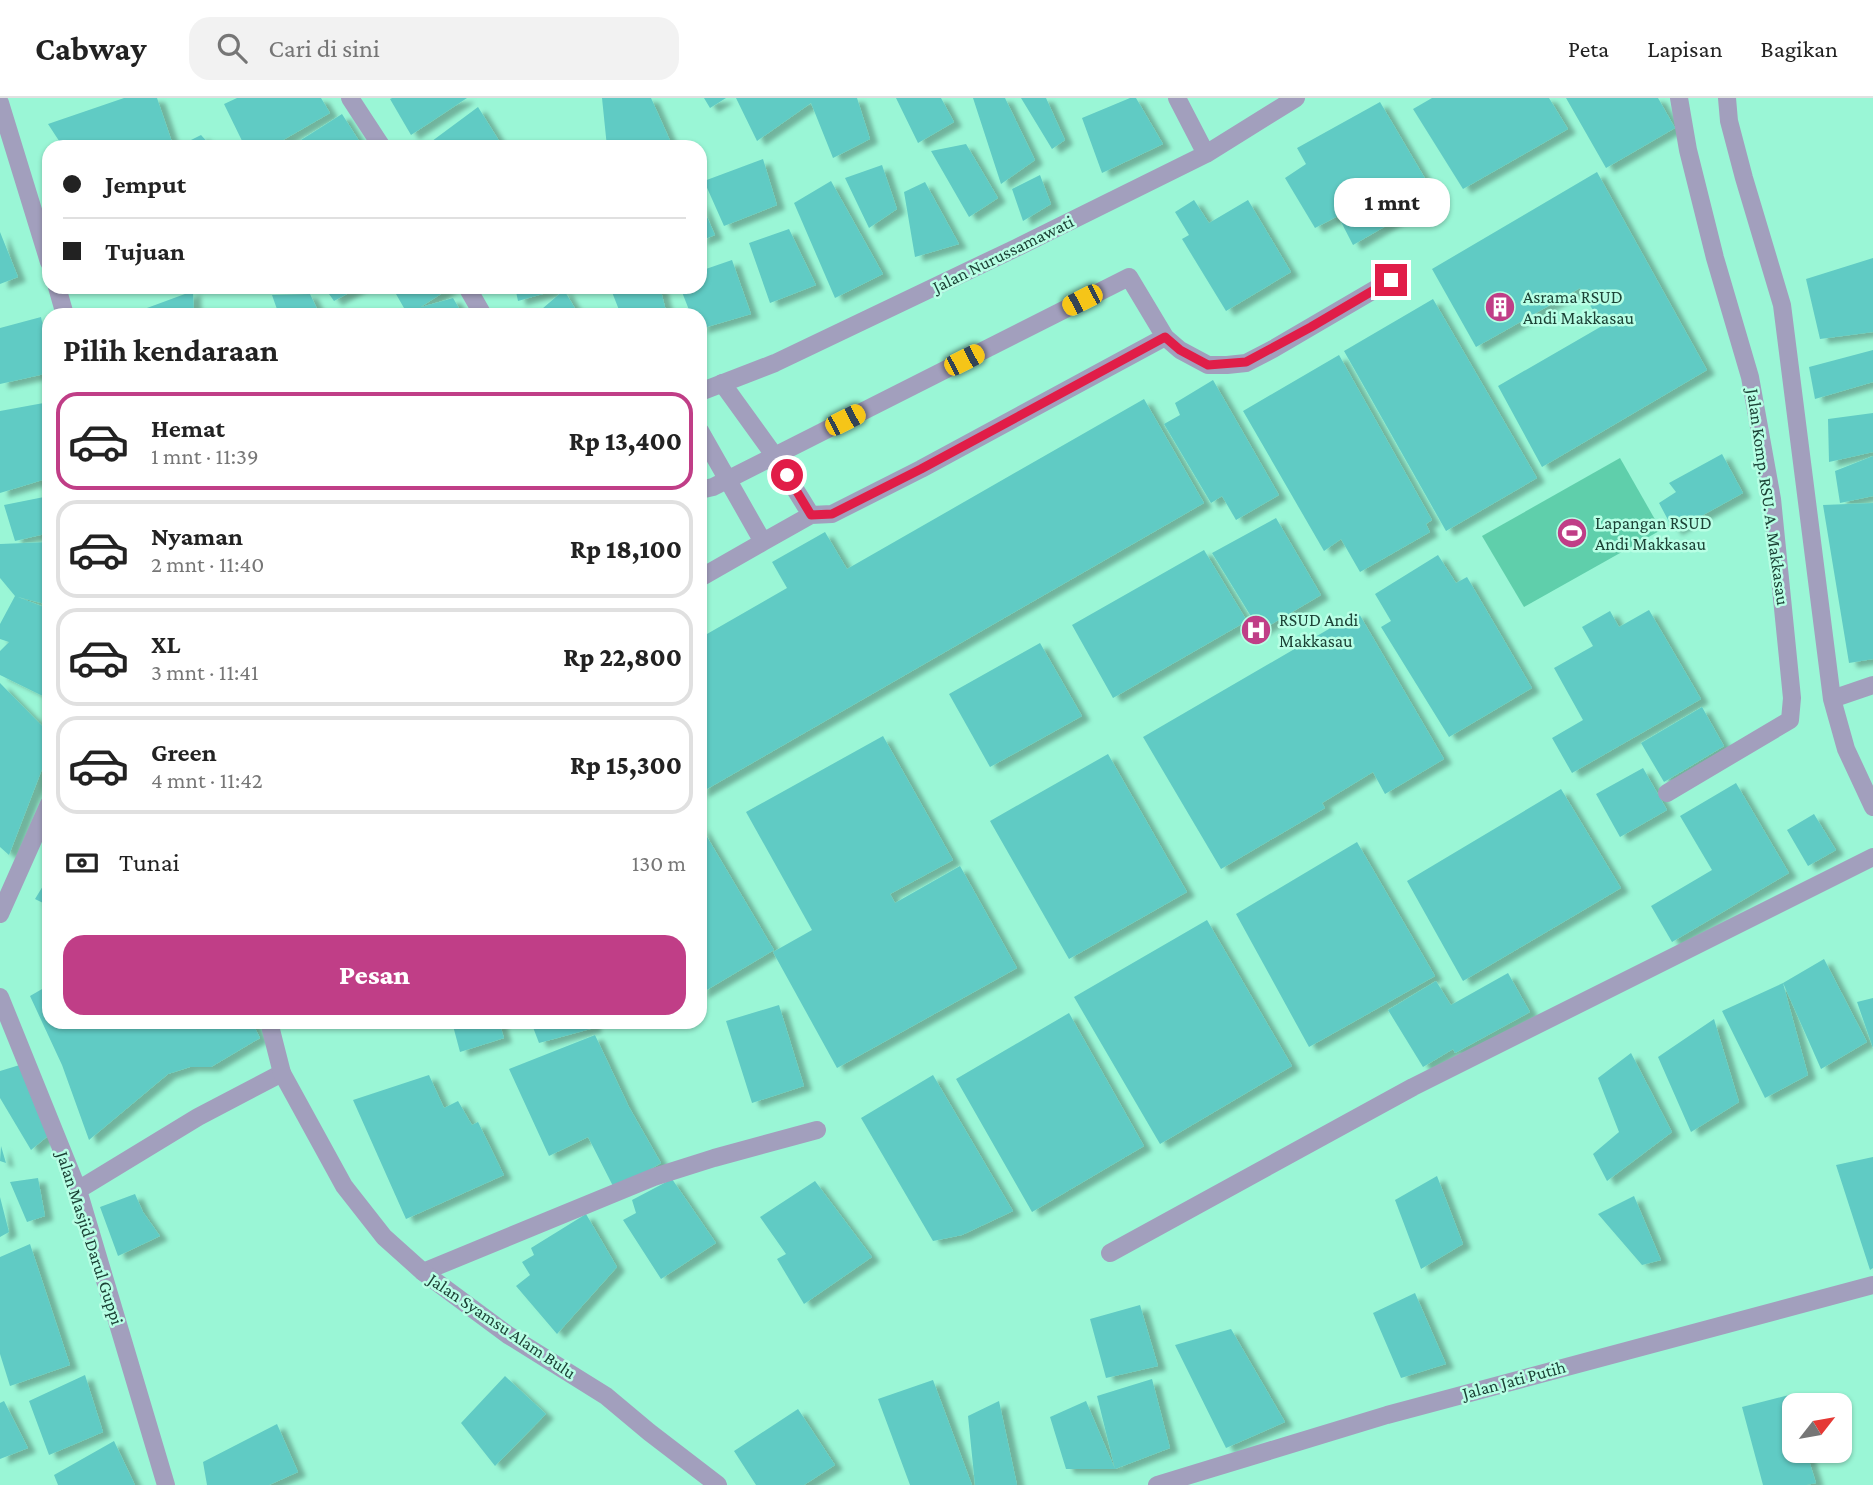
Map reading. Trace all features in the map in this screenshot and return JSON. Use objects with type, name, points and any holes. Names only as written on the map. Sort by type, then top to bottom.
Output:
[{"type":"street","points":[[351,98],[378,140]]},
{"type":"street","points":[[1177,98],[1206,154]]},
{"type":"street","name":"Jalan Nurussamawati","points":[[707,389],[775,363],[1028,242],[1206,154],[1296,98]]},
{"type":"street","name":"Jalan Komp. RSU. A. Makkasau","points":[[1667,793],[1790,720],[1792,698],[1772,499],[1751,377],[1715,258],[1688,150],[1679,98]]},
{"type":"street","points":[[1727,98],[1735,144],[1782,305],[1832,699],[1846,749],[1873,807]]},
{"type":"street","points":[[0,103],[42,239]]},
{"type":"street","points":[[707,488],[1129,276],[1165,337],[1180,350],[1208,365],[1246,362],[1391,280]]},
{"type":"street","points":[[707,574],[811,515],[832,514],[921,469],[1165,337]]},
{"type":"street","points":[[722,383],[774,455],[811,515]]},
{"type":"street","points":[[707,444],[763,542]]},
{"type":"street","points":[[1832,699],[1873,685]]},
{"type":"street","points":[[0,914],[42,820]]},
{"type":"street","points":[[1110,1253],[1413,1087],[1873,857]]},
{"type":"street","name":"Jalan Masjid Darul Guppi","points":[[0,996],[78,1190],[166,1485]]},
{"type":"street","name":"Jalan Syamsu Alam Bulu","points":[[271,1029],[282,1073],[344,1186],[384,1237],[423,1272],[509,1335],[606,1396],[718,1485]]},
{"type":"street","points":[[78,1190],[198,1116],[282,1073]]},
{"type":"street","points":[[423,1272],[653,1177],[817,1130]]},
{"type":"street","name":"Jalan Jati Putih","points":[[1157,1485],[1387,1415],[1873,1285]]},
{"type":"green space","name":"Lapangan RSUD Andi Makkasau","points":[[1620,458],[1661,530],[1524,607],[1482,536]]},
{"type":"building","points":[[124,98],[157,98],[171,140],[58,140],[48,124]]},
{"type":"building","points":[[237,98],[321,98],[330,113],[283,140],[242,140],[224,104]]},
{"type":"building","points":[[467,98],[411,135],[390,99]]},
{"type":"building","points":[[602,98],[651,98],[670,140],[606,140]]},
{"type":"building","points":[[704,98],[726,98],[710,108]]},
{"type":"building","points":[[736,98],[857,98],[870,139],[833,158],[811,103],[757,141]]},
{"type":"building","points":[[896,98],[941,98],[954,122],[918,143]]},
{"type":"building","points":[[973,98],[1005,98],[1035,160],[1001,184]]},
{"type":"building","points":[[1021,98],[1046,98],[1065,140],[1052,149]]},
{"type":"building","points":[[1136,98],[1163,144],[1102,173],[1082,118]]},
{"type":"building","points":[[1432,98],[1549,98],[1568,129],[1463,189],[1413,109]]},
{"type":"building","points":[[1566,98],[1658,98],[1675,128],[1606,168]]},
{"type":"building","points":[[1380,102],[1436,197],[1353,245],[1338,216],[1315,228],[1285,178],[1306,164],[1297,148]]},
{"type":"building","points":[[478,107],[499,140],[433,140]]},
{"type":"building","points":[[342,114],[359,140],[301,140]]},
{"type":"building","points":[[201,135],[206,140],[191,140]]},
{"type":"building","points":[[966,144],[998,198],[969,217],[931,151]]},
{"type":"building","points":[[763,159],[777,205],[724,226],[707,188],[707,180]]},
{"type":"building","points":[[882,165],[897,209],[869,228],[845,178]]},
{"type":"building","name":"Asrama RSUD Andi Makkasau","points":[[1597,172],[1707,370],[1542,467],[1498,386],[1602,326],[1580,288],[1476,347],[1432,269]]},
{"type":"building","points":[[1040,175],[1051,204],[1023,221],[1012,189]]},
{"type":"building","points":[[831,181],[883,274],[835,298],[794,203]]},
{"type":"building","points":[[925,182],[959,244],[915,257],[904,192]]},
{"type":"building","points":[[1194,200],[1209,223],[1248,200],[1291,272],[1226,311],[1182,239],[1189,235],[1175,212]]},
{"type":"building","points":[[707,217],[715,235],[707,238]]},
{"type":"building","points":[[789,229],[816,285],[770,303],[749,243]]},
{"type":"building","points":[[0,232],[18,277],[0,284]]},
{"type":"building","points":[[1873,258],[1873,332],[1820,339],[1806,279]]},
{"type":"building","points":[[732,260],[751,314],[707,327],[707,308],[688,308],[683,294],[707,294],[707,269]]},
{"type":"building","points":[[185,294],[193,294],[194,308],[147,308]]},
{"type":"building","points":[[310,294],[317,308],[277,308],[272,295]]},
{"type":"building","points":[[329,294],[347,294],[334,301]]},
{"type":"building","points":[[396,294],[441,294],[419,308],[404,308]]},
{"type":"building","points":[[516,294],[543,294],[518,301]]},
{"type":"building","points":[[559,294],[566,294],[575,308],[543,308]]},
{"type":"building","points":[[613,294],[662,294],[665,308],[618,308]]},
{"type":"building","points":[[453,298],[459,308],[418,308]]},
{"type":"building","points":[[1433,299],[1537,478],[1446,531],[1344,351]]},
{"type":"building","points":[[41,317],[42,375],[0,384],[0,328]]},
{"type":"building","points":[[1873,350],[1873,382],[1815,399],[1809,367]]},
{"type":"building","points":[[1339,355],[1432,520],[1426,524],[1430,532],[1360,572],[1341,539],[1324,551],[1243,411]]},
{"type":"building","points":[[1213,380],[1279,495],[1236,520],[1222,496],[1211,503],[1164,424],[1180,415],[1175,403]]},
{"type":"building","points":[[1144,399],[1204,503],[707,789],[707,634],[787,588],[772,562],[825,532],[847,569]]},
{"type":"building","points":[[42,403],[42,480],[0,493],[0,411]]},
{"type":"building","points":[[1873,413],[1873,452],[1829,462],[1828,419]]},
{"type":"building","points":[[1722,454],[1743,493],[1674,531],[1659,503],[1676,492],[1669,483]]},
{"type":"building","points":[[1873,456],[1873,496],[1840,503],[1835,471]]},
{"type":"building","points":[[42,497],[42,535],[15,541],[4,505]]},
{"type":"building","points":[[1873,503],[1873,659],[1849,663],[1823,505]]},
{"type":"building","points":[[1276,518],[1321,595],[1260,631],[1212,553]]},
{"type":"building","points":[[42,542],[42,603],[18,597],[42,606],[42,696],[0,675],[0,651],[9,642],[0,639],[0,624],[15,596],[0,578],[0,544]]},
{"type":"building","points":[[1204,550],[1247,621],[1113,698],[1072,625]]},
{"type":"building","points":[[1438,555],[1456,583],[1467,577],[1532,688],[1449,737],[1381,627],[1391,621],[1375,594]]},
{"type":"building","points":[[1649,610],[1701,699],[1572,773],[1552,738],[1583,720],[1554,668],[1593,646],[1582,627],[1610,611],[1619,627]]},
{"type":"building","points":[[1358,612],[1444,759],[1385,794],[1373,772],[1322,803],[1325,808],[1221,869],[1143,737]]},
{"type":"building","points":[[1040,643],[1082,716],[990,767],[949,694]]},
{"type":"building","points":[[0,683],[42,726],[42,769],[9,855],[0,847]]},
{"type":"building","points":[[1702,707],[1724,746],[1664,782],[1641,743]]},
{"type":"building","points":[[883,736],[953,860],[890,894],[895,903],[960,866],[1017,968],[837,1068],[773,952],[812,930],[746,812]]},
{"type":"building","points":[[1108,754],[1187,892],[1069,959],[990,821]]},
{"type":"building","points":[[1643,768],[1667,810],[1620,837],[1596,794]]},
{"type":"building","points":[[1736,783],[1789,873],[1672,942],[1651,906],[1712,870],[1680,816]]},
{"type":"building","points":[[1561,789],[1621,888],[1463,981],[1407,881]]},
{"type":"building","points":[[1814,814],[1836,850],[1808,866],[1787,830]]},
{"type":"building","points":[[707,837],[774,950],[707,990]]},
{"type":"building","points":[[1357,842],[1435,976],[1309,1047],[1236,914]]},
{"type":"building","points":[[42,888],[42,902],[35,899]]},
{"type":"building","points":[[1207,920],[1292,1066],[1160,1144],[1074,997]]},
{"type":"building","points":[[1824,959],[1867,1042],[1821,1069],[1783,983]]},
{"type":"building","points":[[1508,973],[1530,1012],[1455,1053],[1453,1049],[1423,1067],[1388,1010],[1436,981],[1451,1005]]},
{"type":"building","points":[[1783,983],[1808,1075],[1765,1098],[1722,1011]]},
{"type":"building","points":[[42,989],[42,1022],[30,996]]},
{"type":"building","points":[[1873,998],[1873,1048],[1857,1002]]},
{"type":"building","points":[[779,1005],[804,1086],[752,1103],[726,1021]]},
{"type":"building","points":[[1069,1013],[1144,1146],[1032,1212],[956,1079]]},
{"type":"building","points":[[1714,1019],[1739,1102],[1691,1132],[1658,1057]]},
{"type":"building","points":[[45,1029],[256,1029],[260,1038],[211,1067],[190,1067],[168,1074],[89,1140],[62,1065]]},
{"type":"building","points":[[454,1029],[501,1029],[504,1038],[460,1052]]},
{"type":"building","points":[[534,1029],[590,1029],[539,1043]]},
{"type":"building","points":[[595,1035],[629,1107],[661,1163],[615,1190],[588,1137],[549,1156],[509,1069]]},
{"type":"building","points":[[1631,1053],[1672,1132],[1607,1181],[1593,1154],[1619,1132],[1598,1078]]},
{"type":"building","points":[[23,1064],[49,1135],[31,1150],[0,1098],[0,1071]]},
{"type":"building","points":[[429,1075],[444,1108],[458,1101],[472,1125],[478,1122],[504,1175],[406,1219],[353,1100]]},
{"type":"building","points":[[933,1075],[1013,1211],[962,1235],[933,1241],[861,1118]]},
{"type":"building","points":[[1,1146],[6,1163],[0,1161]]},
{"type":"building","points":[[1873,1157],[1873,1268],[1870,1270],[1836,1165]]},
{"type":"building","points":[[1437,1176],[1463,1244],[1421,1269],[1395,1200]]},
{"type":"building","points":[[38,1178],[45,1216],[27,1222],[10,1182]]},
{"type":"building","points":[[672,1179],[716,1243],[661,1279],[623,1220],[636,1213],[632,1200]]},
{"type":"building","points":[[815,1181],[872,1257],[804,1304],[777,1259],[786,1254],[760,1217]]},
{"type":"building","points":[[135,1194],[143,1212],[160,1236],[118,1256],[100,1207]]},
{"type":"building","points":[[1634,1196],[1661,1260],[1642,1265],[1598,1214]]},
{"type":"building","points":[[0,1197],[9,1232],[0,1237]]},
{"type":"building","points":[[586,1214],[617,1267],[557,1334],[516,1286],[530,1275],[522,1262],[534,1255],[531,1248]]},
{"type":"building","points":[[30,1244],[70,1365],[10,1386],[0,1354],[0,1257]]},
{"type":"building","points":[[1415,1293],[1446,1364],[1401,1378],[1373,1313]]},
{"type":"building","points":[[1140,1305],[1158,1366],[1106,1378],[1090,1319]]},
{"type":"building","points":[[1231,1329],[1285,1422],[1226,1448],[1175,1345]]},
{"type":"building","points":[[85,1375],[103,1432],[49,1455],[29,1401]]},
{"type":"building","points":[[505,1376],[546,1414],[495,1466],[461,1423]]},
{"type":"building","points":[[1152,1379],[1170,1448],[1115,1469],[1097,1396]]},
{"type":"building","points":[[933,1380],[972,1485],[910,1485],[878,1399]]},
{"type":"building","points":[[1782,1397],[1782,1463],[1810,1463],[1816,1483],[1763,1485],[1742,1407]]},
{"type":"building","points":[[4,1401],[28,1448],[0,1459],[0,1403]]},
{"type":"building","points":[[999,1401],[1017,1485],[975,1485],[968,1416]]},
{"type":"building","points":[[1086,1401],[1115,1469],[1066,1469],[1050,1417]]},
{"type":"building","points":[[798,1409],[835,1465],[804,1485],[756,1485],[734,1451]]},
{"type":"building","points":[[277,1424],[298,1472],[269,1485],[207,1485],[203,1462]]},
{"type":"building","points":[[114,1441],[135,1485],[58,1485],[54,1475]]},
{"type":"place","name":"Asrama RSUD Andi Makkasau","points":[[1500,307]]},
{"type":"place","name":"Lapangan RSUD Andi Makkasau","points":[[1572,533]]},
{"type":"place","name":"RSUD Andi Makkasau","points":[[1256,630]]},
{"type":"route","points":[[787,475],[811,515],[832,514],[1038,407],[1165,337],[1180,350],[1208,365],[1246,362],[1391,280]]}]
